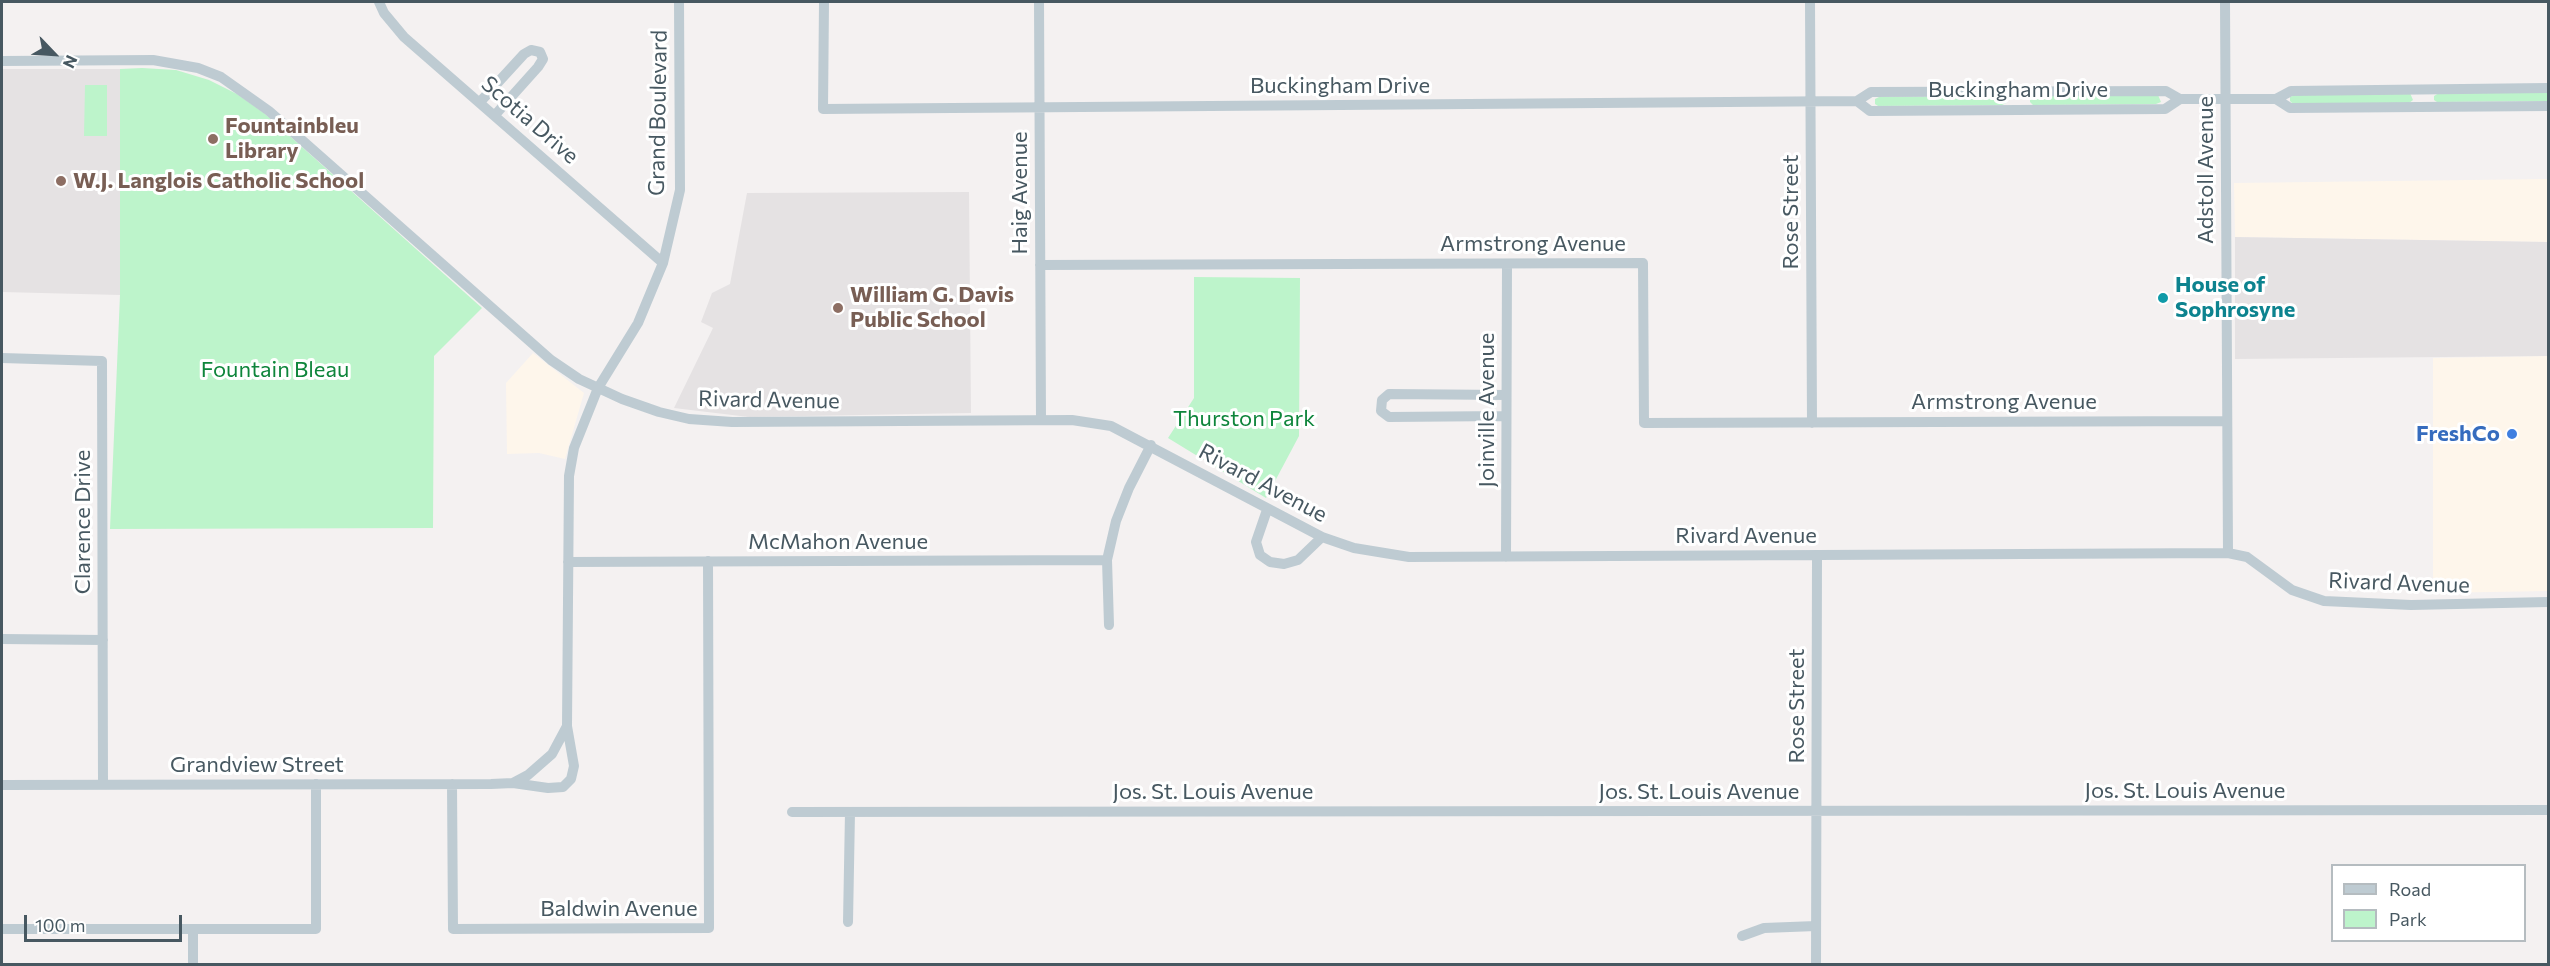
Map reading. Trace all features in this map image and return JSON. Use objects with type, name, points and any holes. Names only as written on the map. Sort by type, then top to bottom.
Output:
[{"type":"street","name":"Scotia Drive","points":[[379,2],[384,14],[404,37],[663,263]]},
{"type":"street","name":"Grand Boulevard","points":[[598,388],[638,323],[663,263],[680,190],[679,2]]},
{"type":"street","name":"Buckingham Drive","points":[[824,2],[823,109],[1810,102],[1857,101],[1871,92],[2166,91],[2180,99],[2276,99],[2291,91],[2548,88]]},
{"type":"street","name":"Haig Avenue","points":[[1039,2],[1041,420]]},
{"type":"street","name":"Rose Street","points":[[1810,2],[1812,423]]},
{"type":"street","name":"Adstoll Avenue","points":[[2225,2],[2228,553]]},
{"type":"street","points":[[480,102],[524,54],[531,50],[540,52],[543,59],[538,67],[495,115]]},
{"type":"street","name":"Rivard Avenue","points":[[2,61],[153,60],[198,68],[221,77],[269,111],[551,360],[579,379],[598,388],[659,412],[688,419],[732,422],[1072,420],[1112,426],[1151,445],[1267,510],[1322,537],[1354,548],[1409,557],[2228,553],[2247,557],[2292,590],[2324,601],[2411,605],[2548,602]]},
{"type":"street","name":"Buckingham Drive","points":[[1857,101],[1870,111],[2165,109],[2180,99]]},
{"type":"street","name":"Buckingham Drive","points":[[2276,99],[2290,108],[2548,106]]},
{"type":"street","name":"Armstrong Avenue","points":[[1040,265],[1643,263],[1644,423],[2227,421]]},
{"type":"street","name":"Joinville Avenue","points":[[1506,557],[1507,264]]},
{"type":"street","name":"Clarence Drive","points":[[2,358],[102,361],[103,784]]},
{"type":"street","name":"Grandview Street","points":[[2,785],[513,783],[548,788],[563,787],[572,779],[574,766],[567,726],[569,476],[585,416],[598,388]]},
{"type":"street","points":[[1506,395],[1389,394],[1382,400],[1381,411],[1389,417],[1506,416]]},
{"type":"street","points":[[1109,625],[1107,560],[1116,521],[1129,488],[1151,445]]},
{"type":"street","points":[[1267,510],[1256,542],[1260,555],[1270,562],[1284,564],[1298,560],[1322,537]]},
{"type":"street","name":"Rose Street","points":[[1816,964],[1817,556]]},
{"type":"street","name":"McMahon Avenue","points":[[568,562],[1107,560]]},
{"type":"street","name":"Baldwin Avenue","points":[[453,784],[453,929],[709,928],[708,561]]},
{"type":"street","points":[[2,639],[103,640]]},
{"type":"street","name":"Grandview Street","points":[[513,783],[544,763],[552,754],[567,726]]},
{"type":"street","points":[[2,929],[315,929],[316,784]]},
{"type":"street","name":"Jos. St. Louis Avenue","points":[[792,812],[2548,810]]},
{"type":"street","points":[[848,922],[850,812]]},
{"type":"street","points":[[1743,936],[1764,928],[1816,926]]},
{"type":"street","points":[[193,929],[193,964]]},
{"type":"shaded area","name":"W.J. Langlois Catholic School","points":[[2,69],[120,69],[120,295],[2,292]]},
{"type":"shaded area","points":[[2548,179],[2548,242],[2235,237],[2234,183]]},
{"type":"shaded area","name":"William G. Davis Public School","points":[[969,192],[971,413],[749,417],[674,408],[713,328],[701,322],[712,293],[730,284],[747,193]]},
{"type":"shaded area","points":[[2235,237],[2548,242],[2548,356],[2235,359]]},
{"type":"shaded area","points":[[533,353],[584,393],[565,459],[539,453],[507,454],[506,383]]},
{"type":"shaded area","points":[[2548,356],[2548,591],[2433,593],[2433,358]]},
{"type":"green space","name":"Fountain Bleau","points":[[120,69],[176,70],[209,80],[237,94],[264,113],[482,308],[434,356],[433,528],[110,529],[120,295]]},
{"type":"green space","points":[[85,85],[107,85],[107,136],[84,136]]},
{"type":"green space","points":[[2548,92],[2548,101],[2437,102],[2434,100],[2434,96],[2439,93]]},
{"type":"green space","points":[[2410,93],[2413,100],[2409,103],[2293,104],[2290,101],[2290,97],[2295,95]]},
{"type":"green space","points":[[2158,95],[2161,102],[2156,104],[2033,105],[2030,102],[2030,98],[2034,96]]},
{"type":"green space","points":[[2003,96],[2006,103],[2002,105],[1878,106],[1875,104],[1875,99],[1879,97]]},
{"type":"green space","name":"Thurston Park","points":[[1194,277],[1300,278],[1299,436],[1266,498],[1168,438],[1194,398]]},
{"type":"place","name":"Fountainbleu Library","points":[[213,139]]},
{"type":"place","name":"W.J. Langlois Catholic School","points":[[61,181]]},
{"type":"place","name":"House of Sophrosyne","points":[[2163,298]]},
{"type":"place","name":"William G. Davis Public School","points":[[838,308]]},
{"type":"place","name":"FreshCo","points":[[2512,434]]}]
